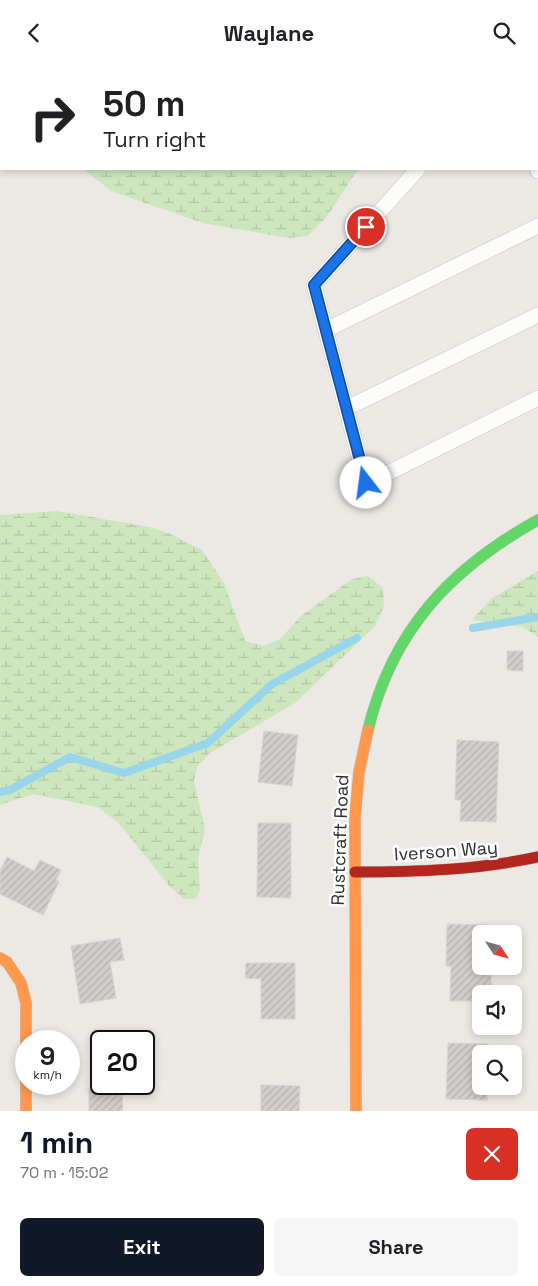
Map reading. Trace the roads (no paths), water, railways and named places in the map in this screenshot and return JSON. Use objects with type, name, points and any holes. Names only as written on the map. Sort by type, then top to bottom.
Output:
[{"type":"main road","name":"Rustcraft Road","points":[[356,1111],[356,818],[359,772],[377,698],[392,662],[433,599],[461,572],[496,545],[538,519]]},
{"type":"main road","name":"Iverson Way","points":[[355,872],[460,870],[506,865],[538,857]]},
{"type":"main road","points":[[0,958],[7,962],[21,983],[26,1003],[26,1111]]},
{"type":"lane","points":[[417,170],[314,285],[366,483],[538,398]]},
{"type":"lane","points":[[326,330],[538,225]]},
{"type":"lane","points":[[347,409],[538,315]]},
{"type":"waterway","points":[[473,628],[538,617]]},
{"type":"waterway","points":[[0,792],[10,790],[70,757],[124,773],[208,743],[272,684],[357,638]]}]
